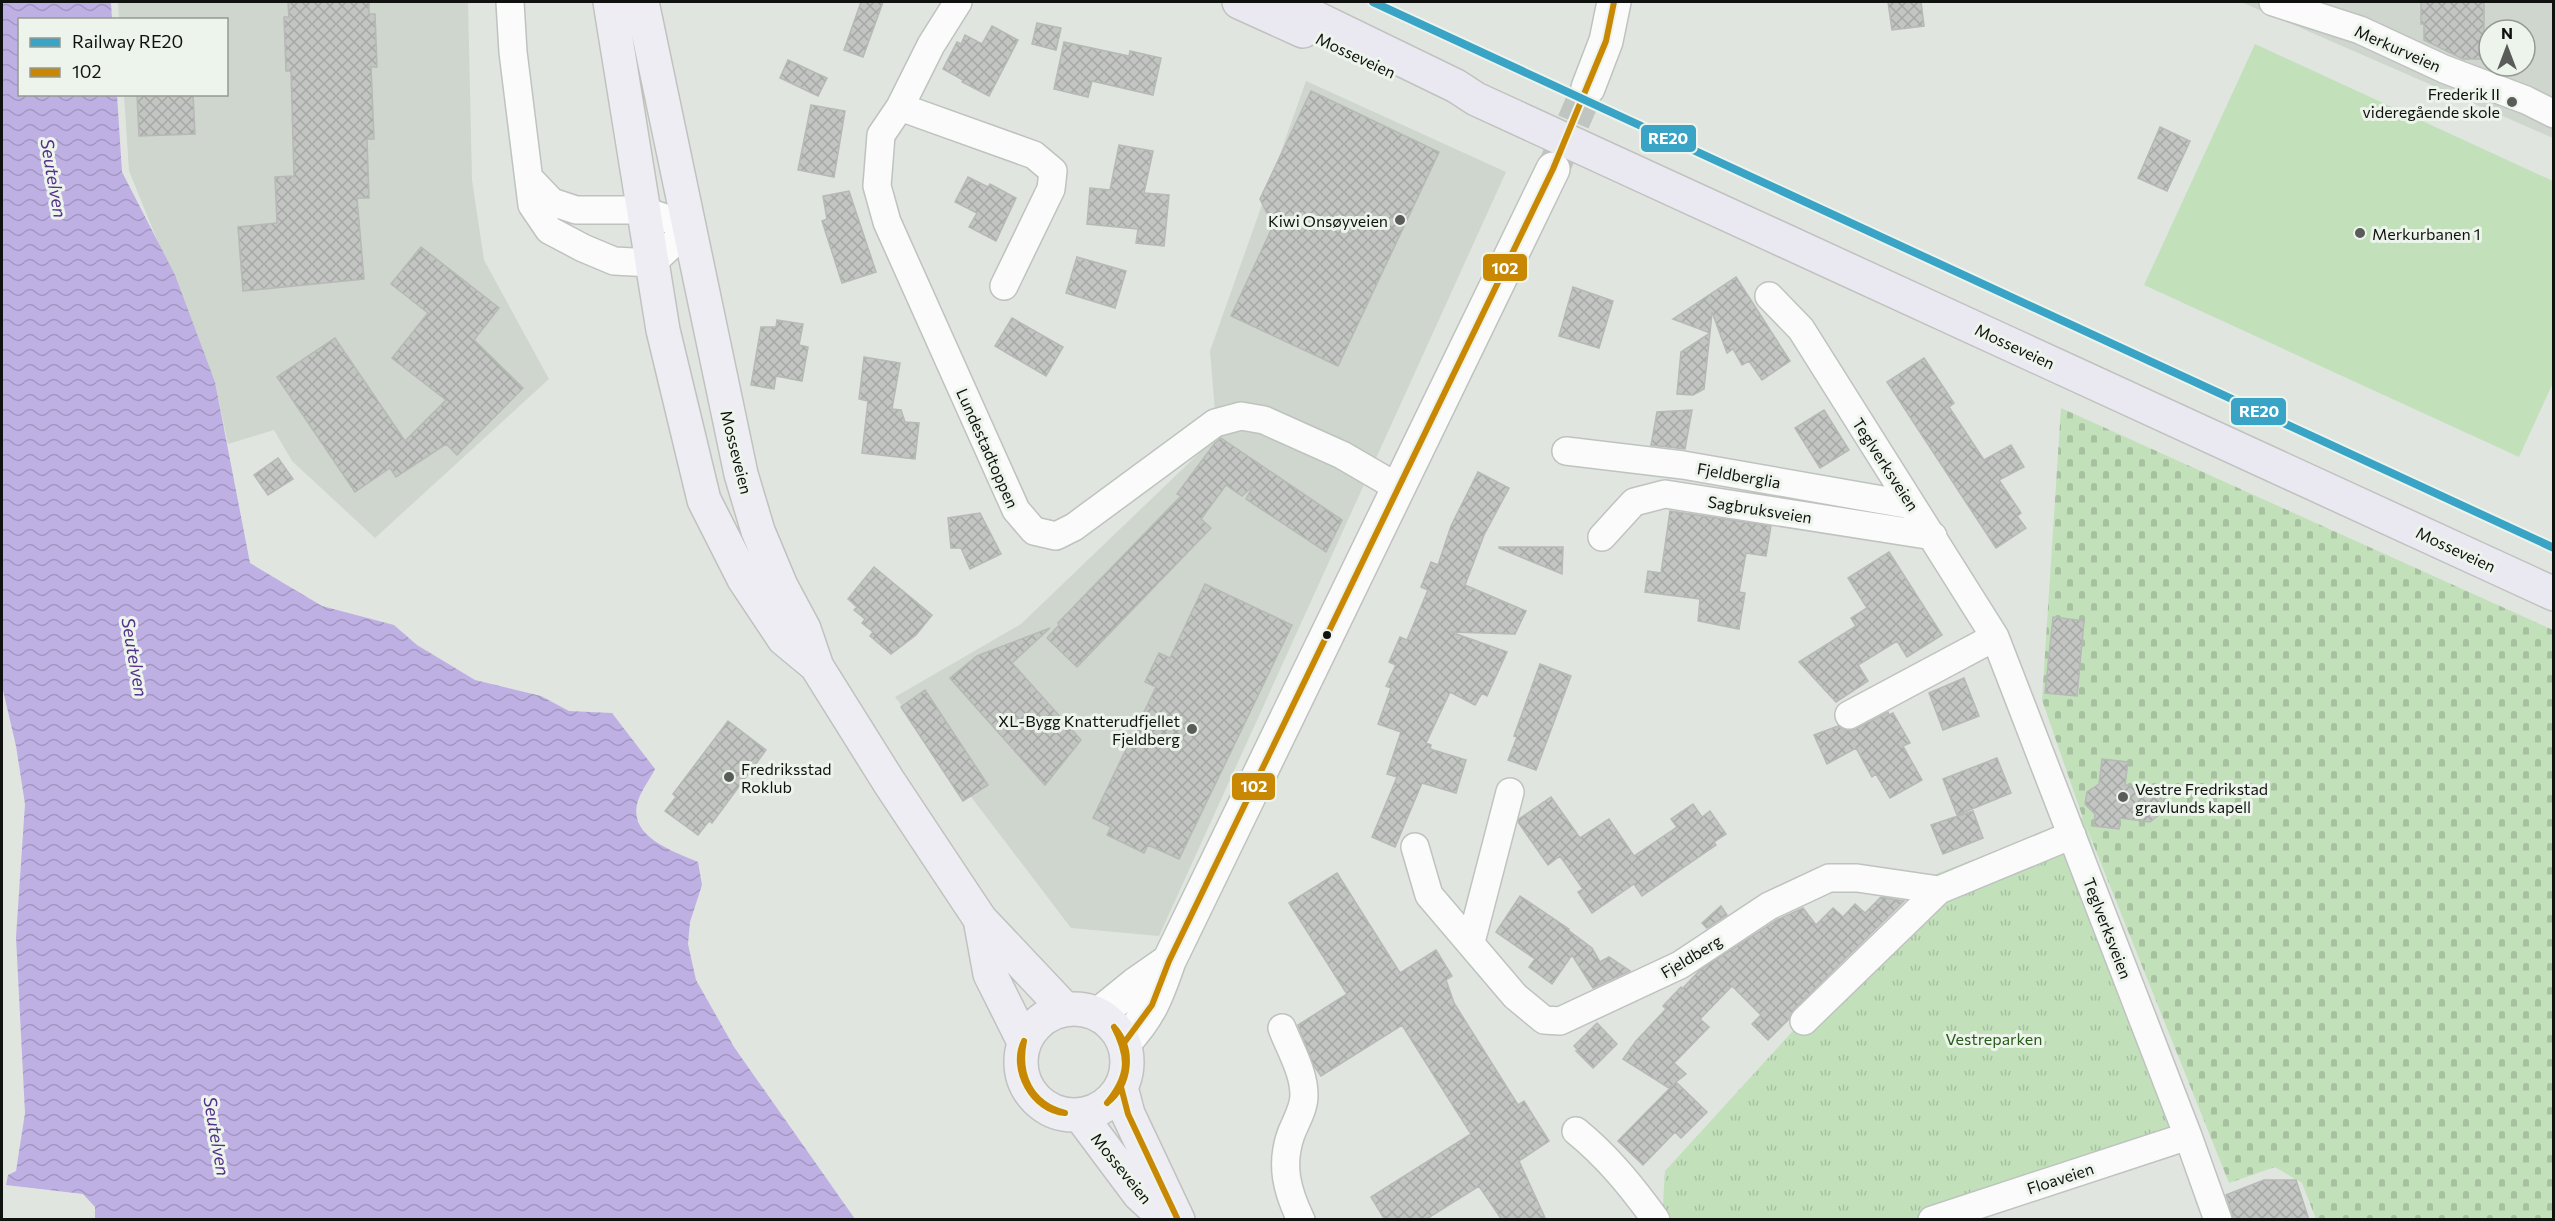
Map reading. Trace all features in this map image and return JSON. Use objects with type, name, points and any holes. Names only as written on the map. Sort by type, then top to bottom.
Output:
[{"type":"highway","name":"Mosseveien","points":[[1239,2],[1449,98],[1476,99]]},
{"type":"highway","name":"Mosseveien","points":[[1283,2],[1456,86],[1476,99],[2553,594]]},
{"type":"main road","name":"Mosseveien","points":[[610,2],[663,330],[704,500],[744,579],[784,639],[817,667]]},
{"type":"main road","name":"Mosseveien","points":[[642,2],[741,474],[758,531],[781,586],[804,628],[817,667],[889,782],[980,919],[1065,1009]]},
{"type":"main road","name":"Mosseveien","points":[[980,919],[990,974],[1024,1042]]},
{"type":"main road","points":[[1082,1008],[1099,1014],[1114,1026],[1124,1043],[1128,1065],[1121,1087],[1111,1100],[1097,1110],[1080,1115],[1054,1111],[1036,1099],[1024,1081],[1020,1062],[1024,1042],[1033,1026],[1048,1015],[1065,1009],[1082,1008]]},
{"type":"main road","name":"Mosseveien","points":[[1121,1087],[1128,1114],[1178,1220]]},
{"type":"main road","name":"Mosseveien","points":[[1080,1115],[1139,1194],[1167,1220]]},
{"type":"street","points":[[510,2],[515,73],[532,205],[549,230],[614,261],[652,263],[691,227],[642,210],[576,210],[552,202],[530,179]]},
{"type":"street","name":"Lundestadtoppen","points":[[958,2],[931,45],[900,107],[881,135],[877,186],[887,222],[1016,510],[1034,531],[1056,536],[1074,527],[1215,423],[1241,416],[1264,420],[1342,455],[1398,487]]},
{"type":"street","points":[[1587,88],[1606,41],[1614,2]]},
{"type":"street","name":"Merkurveien","points":[[2273,2],[2360,30],[2444,69],[2526,100],[2553,114]]},
{"type":"street","points":[[900,107],[1034,155],[1053,171],[1051,189],[1004,286]]},
{"type":"street","points":[[1124,1043],[1143,1024],[1154,1003],[1169,961],[1553,169]]},
{"type":"street","name":"Teglverksveien","points":[[1770,296],[1801,329],[1995,637],[2188,1136],[2218,1220]]},
{"type":"street","name":"Fjeldberglia","points":[[1566,451],[1683,465],[1911,505]]},
{"type":"street","name":"Sagbruksveien","points":[[1602,537],[1634,502],[1665,494],[1933,536]]},
{"type":"street","points":[[1849,715],[1995,637]]},
{"type":"street","points":[[1471,942],[1510,792]]},
{"type":"street","points":[[1804,1022],[1939,890],[2072,835]]},
{"type":"street","name":"Fjeldberg","points":[[1415,847],[1430,895],[1515,996],[1544,1020],[1560,1021],[1680,965],[1769,906],[1829,878],[1857,878],[1939,890]]},
{"type":"street","points":[[1099,1014],[1169,961]]},
{"type":"street","points":[[1282,1028],[1301,1077],[1304,1092],[1302,1109],[1291,1134],[1284,1159],[1285,1177],[1301,1220]]},
{"type":"street","points":[[1576,1131],[1600,1150],[1656,1220]]},
{"type":"street","name":"Floaveien","points":[[1932,1220],[2188,1136]]},
{"type":"shaded area","points":[[118,2],[468,2],[472,180],[484,260],[549,379],[375,538],[292,461],[274,430],[228,444],[215,382],[129,171],[124,96],[228,96],[228,18],[119,18]]},
{"type":"shaded area","name":"Frederik II videregående skole","points":[[2241,2],[2553,2],[2553,138]]},
{"type":"shaded area","points":[[1306,81],[1506,172],[1159,936],[1071,928],[895,697],[1021,624],[1217,436],[1210,351]]},
{"type":"green space","name":"Merkurbanen 1","points":[[2255,44],[2553,181],[2553,383],[2519,457],[2144,285]]},
{"type":"green space","points":[[2061,408],[2553,630],[2553,1219],[2316,1219],[2302,1183],[2275,1167],[2229,1183],[2084,821],[2042,700]]},
{"type":"green space","name":"Vestreparken","points":[[2083,817],[2188,1136],[1932,1219],[1662,1220],[1665,1171],[1936,874]]},
{"type":"water","name":"Seutelven","points":[[2,2],[111,2],[112,18],[18,18],[18,96],[117,96],[122,172],[175,275],[215,382],[250,563],[322,606],[394,625],[417,645],[475,680],[541,696],[569,711],[612,713],[655,769],[639,798],[636,811],[638,822],[644,832],[664,847],[698,862],[702,885],[690,922],[688,944],[696,980],[734,1047],[855,1219],[95,1220],[95,1207],[83,1194],[6,1185],[8,1175],[16,1171],[25,1113],[16,937],[25,804],[16,746],[2,686]]},
{"type":"building","points":[[288,2],[369,2],[369,14],[375,14],[377,67],[371,67],[374,139],[367,139],[369,198],[357,198],[364,279],[243,291],[238,227],[277,223],[275,177],[294,176],[291,71],[286,71],[284,17],[289,17]]},
{"type":"building","points":[[861,2],[883,2],[863,57],[844,50]]},
{"type":"building","points":[[1888,2],[1921,2],[1924,26],[1892,30]]},
{"type":"building","points":[[2421,2],[2484,2],[2484,18],[2477,18],[2477,59],[2463,59],[2424,40],[2424,24],[2421,24]]},
{"type":"building","points":[[1037,23],[1061,28],[1056,50],[1032,44]]},
{"type":"building","points":[[992,26],[1018,40],[989,96],[943,69],[957,42],[961,44],[965,35],[982,44]]},
{"type":"building","points":[[1064,42],[1129,56],[1130,51],[1161,58],[1153,95],[1092,81],[1088,97],[1054,89]]},
{"type":"building","points":[[788,60],[827,78],[818,96],[780,78]]},
{"type":"building","points":[[1311,91],[1439,152],[1338,366],[1231,316],[1273,226],[1260,199]]},
{"type":"building","points":[[137,96],[193,96],[195,134],[139,136]]},
{"type":"building","points":[[811,105],[845,111],[834,177],[798,170]]},
{"type":"building","points":[[2160,127],[2190,141],[2167,191],[2138,178]]},
{"type":"building","points":[[1119,145],[1153,151],[1144,193],[1169,195],[1164,246],[1136,243],[1138,229],[1087,224],[1090,188],[1110,190]]},
{"type":"building","points":[[968,177],[988,187],[990,184],[1016,198],[996,241],[969,227],[977,213],[955,202]]},
{"type":"building","points":[[849,191],[876,272],[842,283],[822,221],[827,219],[823,196]]},
{"type":"building","points":[[421,247],[499,308],[474,340],[523,388],[457,455],[446,444],[396,477],[390,468],[355,492],[277,377],[335,338],[405,441],[446,400],[392,358],[428,313],[391,284]]},
{"type":"building","points":[[1077,257],[1126,271],[1115,308],[1066,293]]},
{"type":"building","points":[[1736,277],[1790,361],[1762,380],[1749,361],[1742,365],[1733,349],[1727,353],[1712,312],[1710,333],[1673,319]]},
{"type":"building","points":[[1573,287],[1613,301],[1599,348],[1559,336]]},
{"type":"building","points":[[1012,318],[1063,347],[1046,376],[995,346]]},
{"type":"building","points":[[777,320],[803,324],[799,345],[808,347],[802,381],[776,376],[774,389],[751,385],[761,327],[776,327]]},
{"type":"building","points":[[1710,333],[1704,389],[1693,395],[1677,394],[1681,352]]},
{"type":"building","points":[[864,357],[900,363],[892,409],[901,410],[905,422],[919,423],[915,459],[862,453],[868,401],[859,399]]},
{"type":"building","points":[[1924,358],[1954,403],[1949,407],[1984,460],[2011,445],[2024,467],[1999,480],[2021,513],[2017,516],[2026,528],[1996,548],[1887,382]]},
{"type":"building","points":[[1692,410],[1685,449],[1651,445],[1657,412]]},
{"type":"building","points":[[1824,410],[1849,450],[1820,468],[1795,428]]},
{"type":"building","points":[[1221,438],[1342,520],[1326,552],[1246,499],[1253,486],[1242,496],[1226,485],[1201,519],[1211,528],[1077,667],[1047,638],[1059,625],[1058,623],[1181,496],[1177,494]]},
{"type":"building","points":[[278,458],[293,479],[268,495],[254,475]]},
{"type":"building","points":[[1478,472],[1509,488],[1484,535],[1465,585],[1526,611],[1515,634],[1451,632],[1507,652],[1487,696],[1482,693],[1475,705],[1450,692],[1426,743],[1431,745],[1430,749],[1466,760],[1456,793],[1422,783],[1395,847],[1372,837],[1397,777],[1387,774],[1401,732],[1378,724],[1391,688],[1386,686],[1396,665],[1389,662],[1400,637],[1407,640],[1428,590],[1421,587],[1431,562],[1438,565],[1451,526]]},
{"type":"building","points":[[1670,511],[1771,526],[1766,556],[1746,553],[1739,592],[1745,593],[1739,629],[1698,621],[1700,599],[1645,592],[1648,571],[1661,573]]},
{"type":"building","points":[[980,513],[1001,554],[970,569],[961,548],[951,548],[948,518]]},
{"type":"building","points":[[1563,547],[1562,574],[1499,548]]},
{"type":"building","points":[[1889,552],[1942,635],[1907,657],[1897,641],[1858,665],[1868,681],[1836,702],[1799,662],[1856,626],[1851,618],[1867,608],[1848,578]]},
{"type":"building","points":[[874,567],[932,615],[916,635],[891,654],[870,636],[873,632],[862,623],[865,619],[854,610],[857,607],[848,599]]},
{"type":"building","points":[[1205,584],[1292,625],[1179,859],[1148,845],[1144,853],[1107,835],[1111,827],[1093,818],[1156,687],[1145,682],[1159,653],[1170,658]]},
{"type":"building","points":[[2053,617],[2084,621],[2077,696],[2045,693]]},
{"type":"building","points":[[1050,628],[1012,663],[1081,740],[1045,785],[950,678],[977,656]]},
{"type":"building","points":[[1540,664],[1571,676],[1536,770],[1508,760],[1517,737],[1514,736]]},
{"type":"building","points":[[1964,678],[1979,716],[1943,730],[1929,693]]},
{"type":"building","points":[[925,690],[988,785],[963,801],[901,707]]},
{"type":"building","points":[[1888,712],[1889,715],[1893,713],[1910,743],[1903,746],[1922,780],[1890,798],[1876,774],[1872,777],[1856,748],[1827,764],[1814,735],[1838,726],[1848,731],[1856,729]]},
{"type":"building","points":[[728,721],[766,750],[712,823],[709,821],[698,835],[665,811],[676,797],[673,794]]},
{"type":"building","points":[[1997,758],[2011,793],[1957,815],[1943,779]]},
{"type":"building","name":"Vestre Fredrikstad gravlunds kapell","points":[[2102,759],[2128,762],[2125,785],[2155,789],[2162,800],[2160,814],[2150,822],[2120,818],[2119,829],[2094,826],[2095,814],[2085,804],[2087,792],[2099,784]]},
{"type":"building","points":[[1551,797],[1580,838],[1609,819],[1634,856],[1677,827],[1671,819],[1693,804],[1702,817],[1710,811],[1726,834],[1714,842],[1716,845],[1642,896],[1634,884],[1592,913],[1578,892],[1583,889],[1560,856],[1548,865],[1518,822]]},
{"type":"building","points":[[1973,811],[1983,838],[1943,854],[1931,825]]},
{"type":"building","points":[[1337,873],[1400,973],[1436,950],[1452,976],[1446,980],[1454,1003],[1518,1105],[1524,1101],[1549,1141],[1519,1161],[1546,1220],[1502,1220],[1479,1186],[1425,1220],[1385,1220],[1371,1197],[1471,1134],[1402,1025],[1321,1076],[1314,1066],[1298,1025],[1347,994],[1289,903]]},
{"type":"building","points":[[1520,896],[1569,929],[1592,948],[1600,962],[1609,957],[1630,971],[1593,988],[1572,955],[1552,984],[1529,967],[1535,959],[1496,932]]},
{"type":"building","points":[[1881,897],[1904,901],[1793,1010],[1789,1019],[1768,1040],[1752,1024],[1761,1015],[1732,986],[1700,1019],[1709,1027],[1674,1063],[1686,1074],[1676,1082],[1707,1112],[1681,1138],[1675,1132],[1643,1165],[1618,1141],[1674,1084],[1669,1088],[1623,1059],[1636,1041],[1666,1009],[1663,1006],[1681,987],[1682,989],[1700,970],[1777,920],[1803,908],[1816,925],[1833,908],[1843,917],[1855,904],[1865,913]]},
{"type":"building","points":[[1721,906],[1727,915],[1707,928],[1702,923]]},
{"type":"building","points":[[1597,1023],[1617,1044],[1593,1068],[1574,1046]]},
{"type":"building","points":[[2264,1180],[2296,1180],[2309,1220],[2234,1220],[2226,1195]]},
{"type":"tunnel","points":[[1554,167],[1588,88]]},
{"type":"rail line","name":"RE20","points":[[1373,2],[2554,548]]},
{"type":"transit line","name":"102","points":[[1124,1043],[1152,1005],[1169,961],[1553,169],[1606,41],[1614,2]]},
{"type":"transit line","name":"102","points":[[1107,1103],[1120,1084],[1125,1067],[1123,1048],[1114,1027]]},
{"type":"transit line","name":"102","points":[[1107,1103],[1121,1087],[1127,1067],[1125,1046],[1114,1027]]},
{"type":"transit line","name":"102","points":[[1024,1041],[1023,1065],[1029,1086],[1043,1103],[1065,1113]]},
{"type":"transit line","name":"102","points":[[1024,1041],[1020,1052],[1020,1064],[1027,1087],[1043,1105],[1065,1113]]},
{"type":"transit line","name":"102","points":[[1121,1087],[1128,1114],[1178,1220]]},
{"type":"place","name":"Frederik II videregående skole","points":[[2512,102]]},
{"type":"place","name":"Kiwi Onsøyveien","points":[[1400,220]]},
{"type":"place","name":"Merkurbanen 1","points":[[2360,233]]},
{"type":"place","name":"XL-Bygg Knatterudfjellet Fjeldberg","points":[[1192,729]]},
{"type":"place","name":"Fredriksstad Roklub","points":[[729,777]]},
{"type":"place","name":"Vestre Fredrikstad gravlunds kapell","points":[[2123,797]]}]
